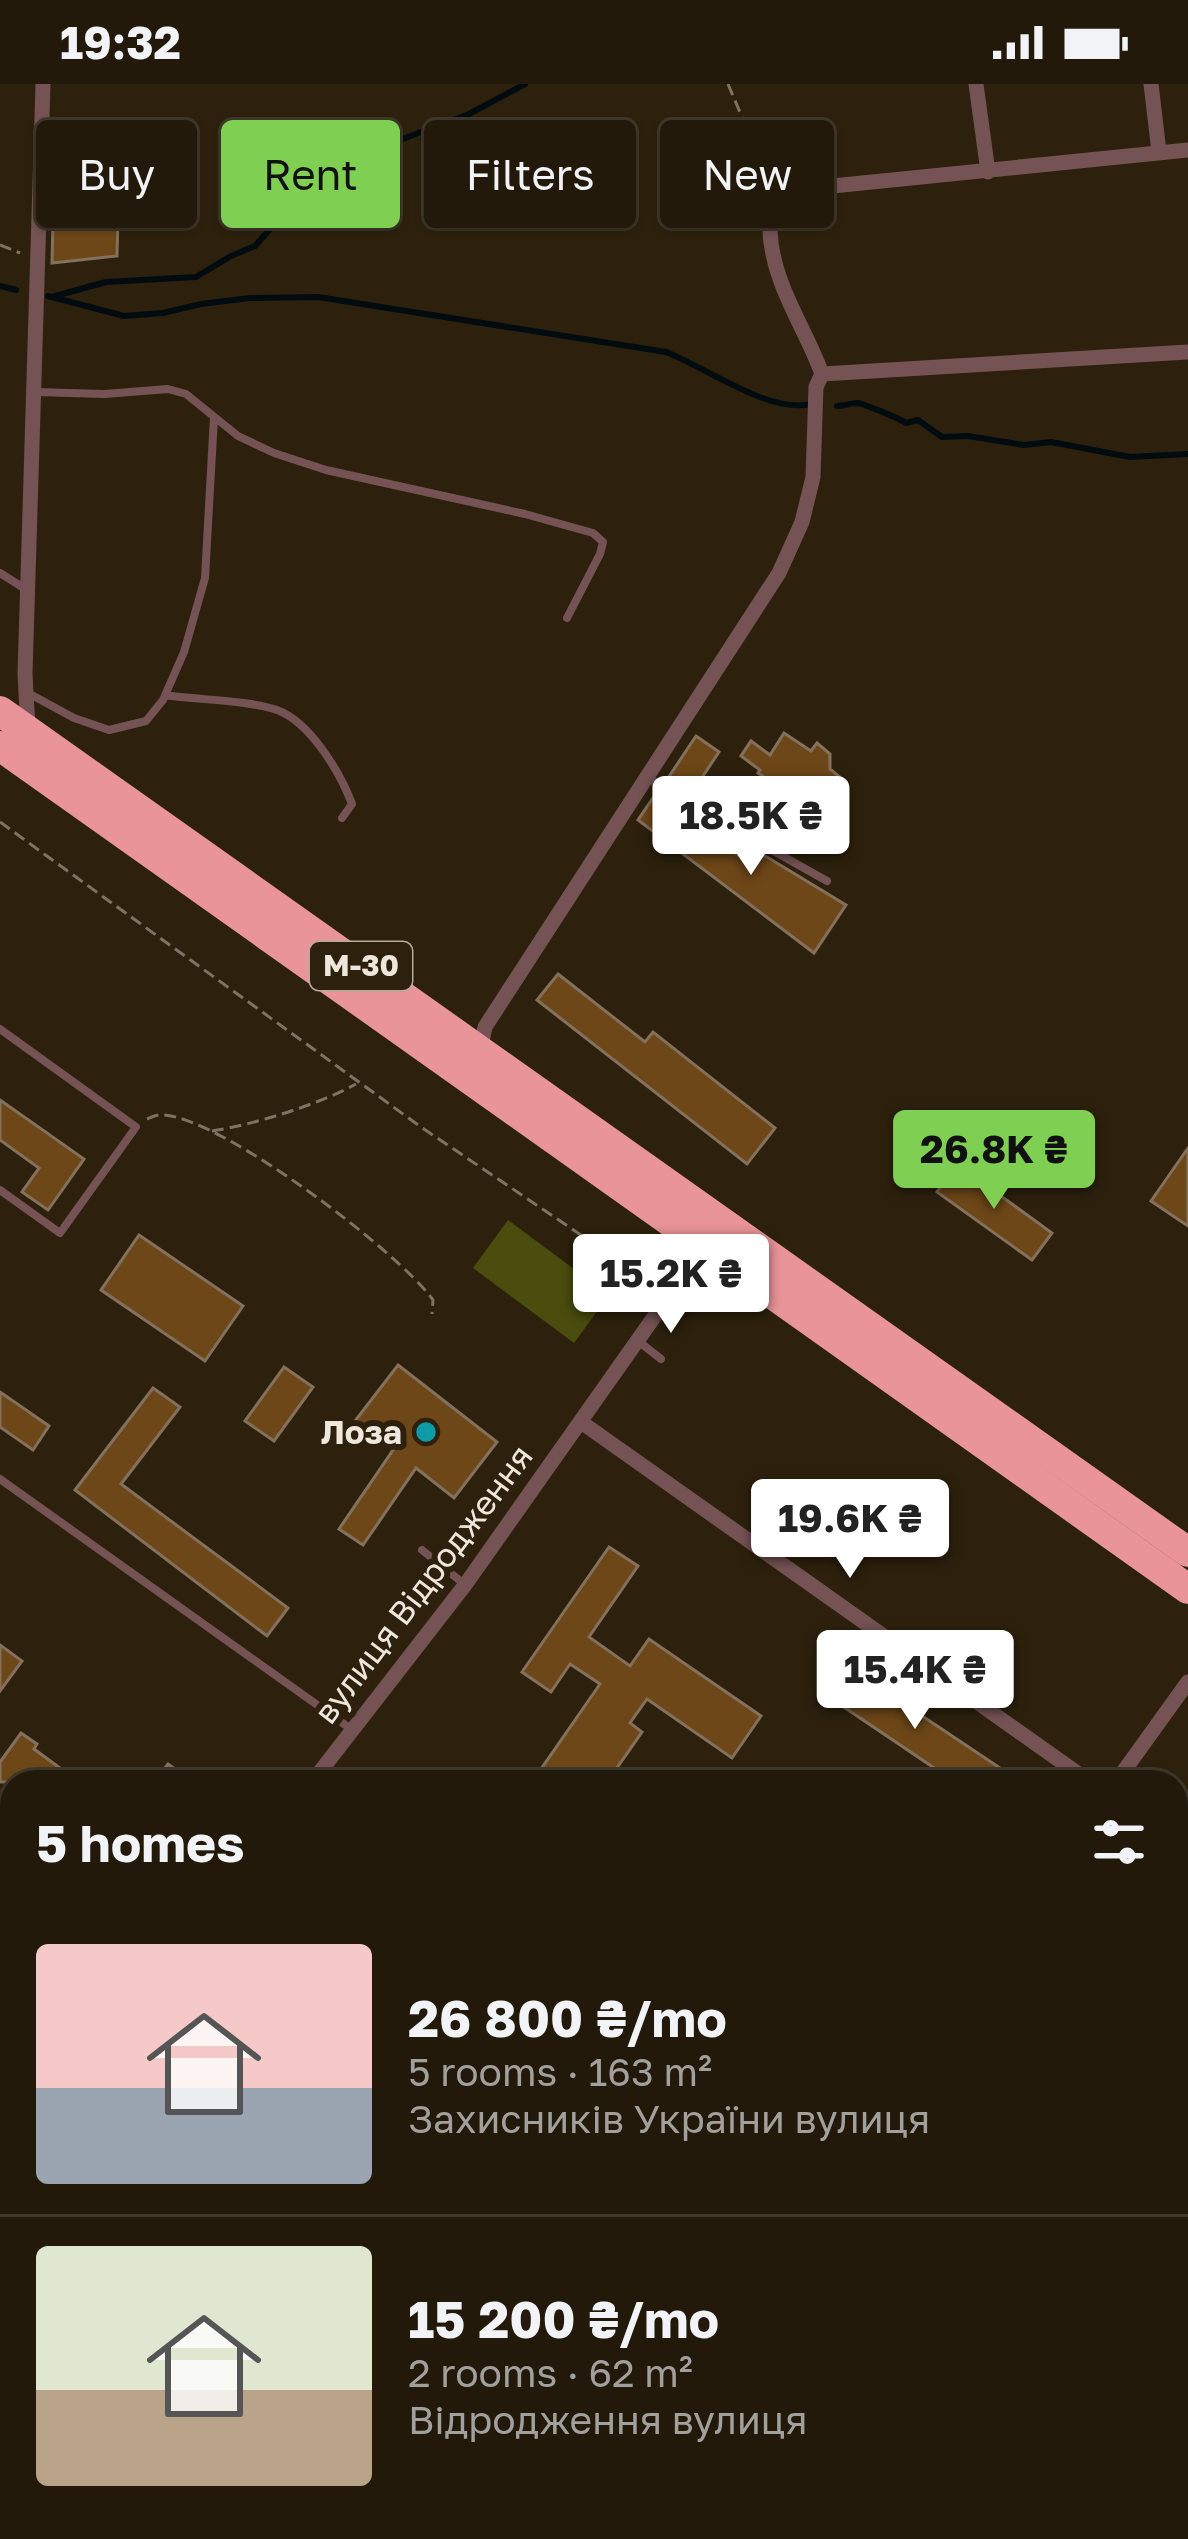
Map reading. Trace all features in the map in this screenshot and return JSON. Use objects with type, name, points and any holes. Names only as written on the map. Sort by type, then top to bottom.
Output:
[{"type":"highway","name":"М-30","points":[[0,711],[480,1051],[713,1233],[1188,1589]]},
{"type":"highway","name":"М-30","points":[[0,746],[1188,1552]]},
{"type":"street","points":[[28,731],[43,84]]},
{"type":"street","points":[[976,84],[988,172]]},
{"type":"street","points":[[1151,84],[1159,152]]},
{"type":"street","points":[[834,187],[1188,150]]},
{"type":"street","points":[[480,1051],[485,1027],[779,573],[802,522],[813,477],[816,387],[822,374],[781,285],[770,228]]},
{"type":"street","points":[[822,374],[1188,352]]},
{"type":"street","name":"вулиця Відродження","points":[[321,1770],[465,1585],[713,1233]]},
{"type":"street","points":[[581,1422],[1073,1770]]},
{"type":"street","points":[[1125,1770],[1188,1682]]},
{"type":"lane","points":[[34,392],[168,389],[186,394],[238,436],[326,470],[593,533],[603,542],[600,554],[567,618]]},
{"type":"lane","points":[[26,692],[74,718],[109,730],[146,721],[165,695],[184,652],[205,578],[214,417]]},
{"type":"lane","points":[[0,573],[28,591]]},
{"type":"lane","points":[[165,695],[278,710],[300,724],[344,782],[352,804],[342,818]]},
{"type":"lane","points":[[648,776],[686,810],[732,837],[770,849],[827,881]]},
{"type":"lane","points":[[0,1029],[136,1127],[60,1233],[0,1190]]},
{"type":"lane","points":[[637,1341],[662,1359]]},
{"type":"lane","points":[[0,1479],[352,1730]]},
{"type":"lane","points":[[422,1550],[465,1585]]},
{"type":"path","points":[[728,84],[743,120]]},
{"type":"path","points":[[0,245],[39,258]]},
{"type":"path","points":[[0,822],[422,1127],[670,1295]]},
{"type":"path","points":[[210,1131],[291,1110],[360,1082]]},
{"type":"path","points":[[136,1127],[164,1114],[210,1131],[263,1160],[381,1246],[423,1286],[433,1300],[432,1314]]},
{"type":"shaded area","points":[[508,1220],[609,1295],[574,1343],[473,1268]]},
{"type":"building","points":[[53,228],[118,228],[117,256],[52,263]]},
{"type":"building","points":[[784,733],[811,751],[817,743],[830,754],[830,769],[841,778],[822,806],[809,797],[803,803],[741,756],[751,741],[770,755]]},
{"type":"building","points":[[696,736],[719,752],[687,800],[666,781]]},
{"type":"building","points":[[655,795],[748,862],[756,853],[767,857],[846,905],[814,953],[638,820]]},
{"type":"building","points":[[558,974],[645,1042],[653,1032],[775,1128],[747,1164],[537,1000]]},
{"type":"building","points":[[0,1100],[84,1159],[48,1210],[22,1192],[39,1168],[0,1140]]},
{"type":"building","points":[[1188,1148],[1188,1226],[1151,1201]]},
{"type":"building","points":[[957,1164],[1052,1233],[1032,1260],[937,1192]]},
{"type":"building","points":[[139,1235],[243,1306],[205,1361],[101,1290]]},
{"type":"building","name":"Лоза","points":[[398,1365],[497,1442],[454,1498],[416,1468],[363,1545],[339,1529],[393,1450],[355,1421]]},
{"type":"building","points":[[284,1367],[313,1387],[274,1441],[245,1421]]},
{"type":"building","points":[[153,1388],[180,1407],[121,1484],[288,1608],[267,1636],[75,1490]]},
{"type":"building","points":[[0,1392],[49,1426],[33,1450],[0,1427]]},
{"type":"building","points":[[609,1547],[638,1566],[589,1637],[630,1666],[649,1639],[761,1716],[732,1758],[647,1699],[630,1723],[642,1732],[615,1770],[540,1770],[600,1684],[570,1664],[551,1692],[522,1672]]},
{"type":"building","points":[[0,1645],[22,1661],[0,1691]]},
{"type":"building","points":[[849,1667],[1003,1770],[937,1770],[829,1697]]},
{"type":"building","points":[[21,1733],[63,1770],[0,1770],[0,1762]]},
{"type":"waterway","points":[[55,296],[106,282],[196,277],[255,246],[307,188],[327,175],[397,141],[469,114],[525,84]]},
{"type":"waterway","points":[[0,286],[16,290]]},
{"type":"waterway","points":[[48,296],[124,316],[250,298],[318,297],[666,352],[757,396],[811,404]]},
{"type":"waterway","points":[[837,406],[858,403],[906,423],[918,420],[942,437],[1024,445],[1051,442],[1130,457],[1188,454]]},
{"type":"place","name":"Лоза","points":[[426,1432]]}]
